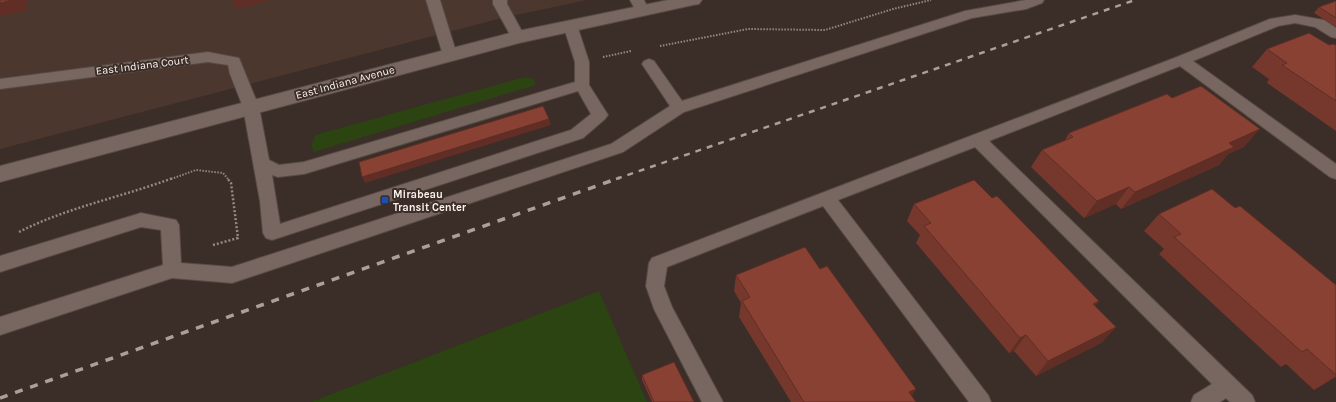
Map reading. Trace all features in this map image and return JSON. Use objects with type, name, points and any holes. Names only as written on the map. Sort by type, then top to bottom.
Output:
[{"type":"main road","name":"East Indiana Avenue","points":[[0,174],[518,37],[570,25],[640,5],[693,0]]},
{"type":"lane","points":[[433,0],[450,55]]},
{"type":"lane","points":[[500,0],[500,4],[518,37]]},
{"type":"lane","points":[[0,326],[172,270],[232,275],[618,148],[679,108],[970,14],[1026,5],[1037,0]]},
{"type":"lane","points":[[713,402],[663,309],[655,286],[658,264],[1182,60],[1275,22],[1295,19],[1319,23],[1336,34]]},
{"type":"lane","points":[[251,107],[272,233],[577,134],[600,115],[582,84],[582,62],[570,25]]},
{"type":"lane","name":"East Indiana Court","points":[[0,84],[208,57],[234,61],[236,74],[251,107]]},
{"type":"lane","points":[[1182,60],[1336,173]]},
{"type":"lane","points":[[649,64],[679,108]]},
{"type":"lane","points":[[260,163],[278,171],[304,168],[582,84]]},
{"type":"lane","points":[[977,139],[1244,402]]},
{"type":"lane","points":[[827,198],[981,402]]},
{"type":"lane","points":[[0,264],[141,220],[170,224],[172,270]]},
{"type":"lane","points":[[1201,402],[1228,386]]},
{"type":"path","points":[[656,47],[748,28],[825,30],[893,9],[931,0]]},
{"type":"path","points":[[582,62],[633,51]]},
{"type":"shaded area","points":[[0,0],[587,0],[502,18],[0,149]]},
{"type":"green space","points":[[528,77],[534,80],[536,85],[314,152],[311,145],[315,136],[322,133]]},
{"type":"green space","points":[[599,291],[647,402],[311,402]]},
{"type":"building","points":[[0,0],[13,0],[0,3]]},
{"type":"building","points":[[1336,1],[1336,18],[1319,7]]},
{"type":"building","points":[[1309,33],[1329,45],[1336,45],[1336,101],[1282,65],[1287,63],[1267,49]]},
{"type":"building","points":[[1201,86],[1260,129],[1229,143],[1234,147],[1135,192],[1129,187],[1097,201],[1042,150],[1073,137],[1069,133],[1167,94],[1172,98]]},
{"type":"building","points":[[543,106],[549,119],[362,177],[359,162]]},
{"type":"building","points":[[974,180],[992,198],[997,196],[1099,301],[1093,304],[1116,327],[1048,361],[1026,335],[1020,338],[924,226],[931,223],[914,204]]},
{"type":"building","points":[[1212,189],[1235,208],[1240,206],[1336,285],[1336,375],[1307,349],[1302,352],[1174,237],[1181,234],[1159,214]]},
{"type":"building","points":[[805,247],[820,269],[827,266],[916,389],[909,392],[916,402],[804,402],[742,301],[750,297],[736,275]]},
{"type":"building","points":[[674,362],[694,402],[654,402],[642,375]]},
{"type":"railway","points":[[616,179],[1135,0]]},
{"type":"railway","points":[[0,398],[619,178]]},
{"type":"place","name":"Mirabeau Transit Center","points":[[385,200]]}]
